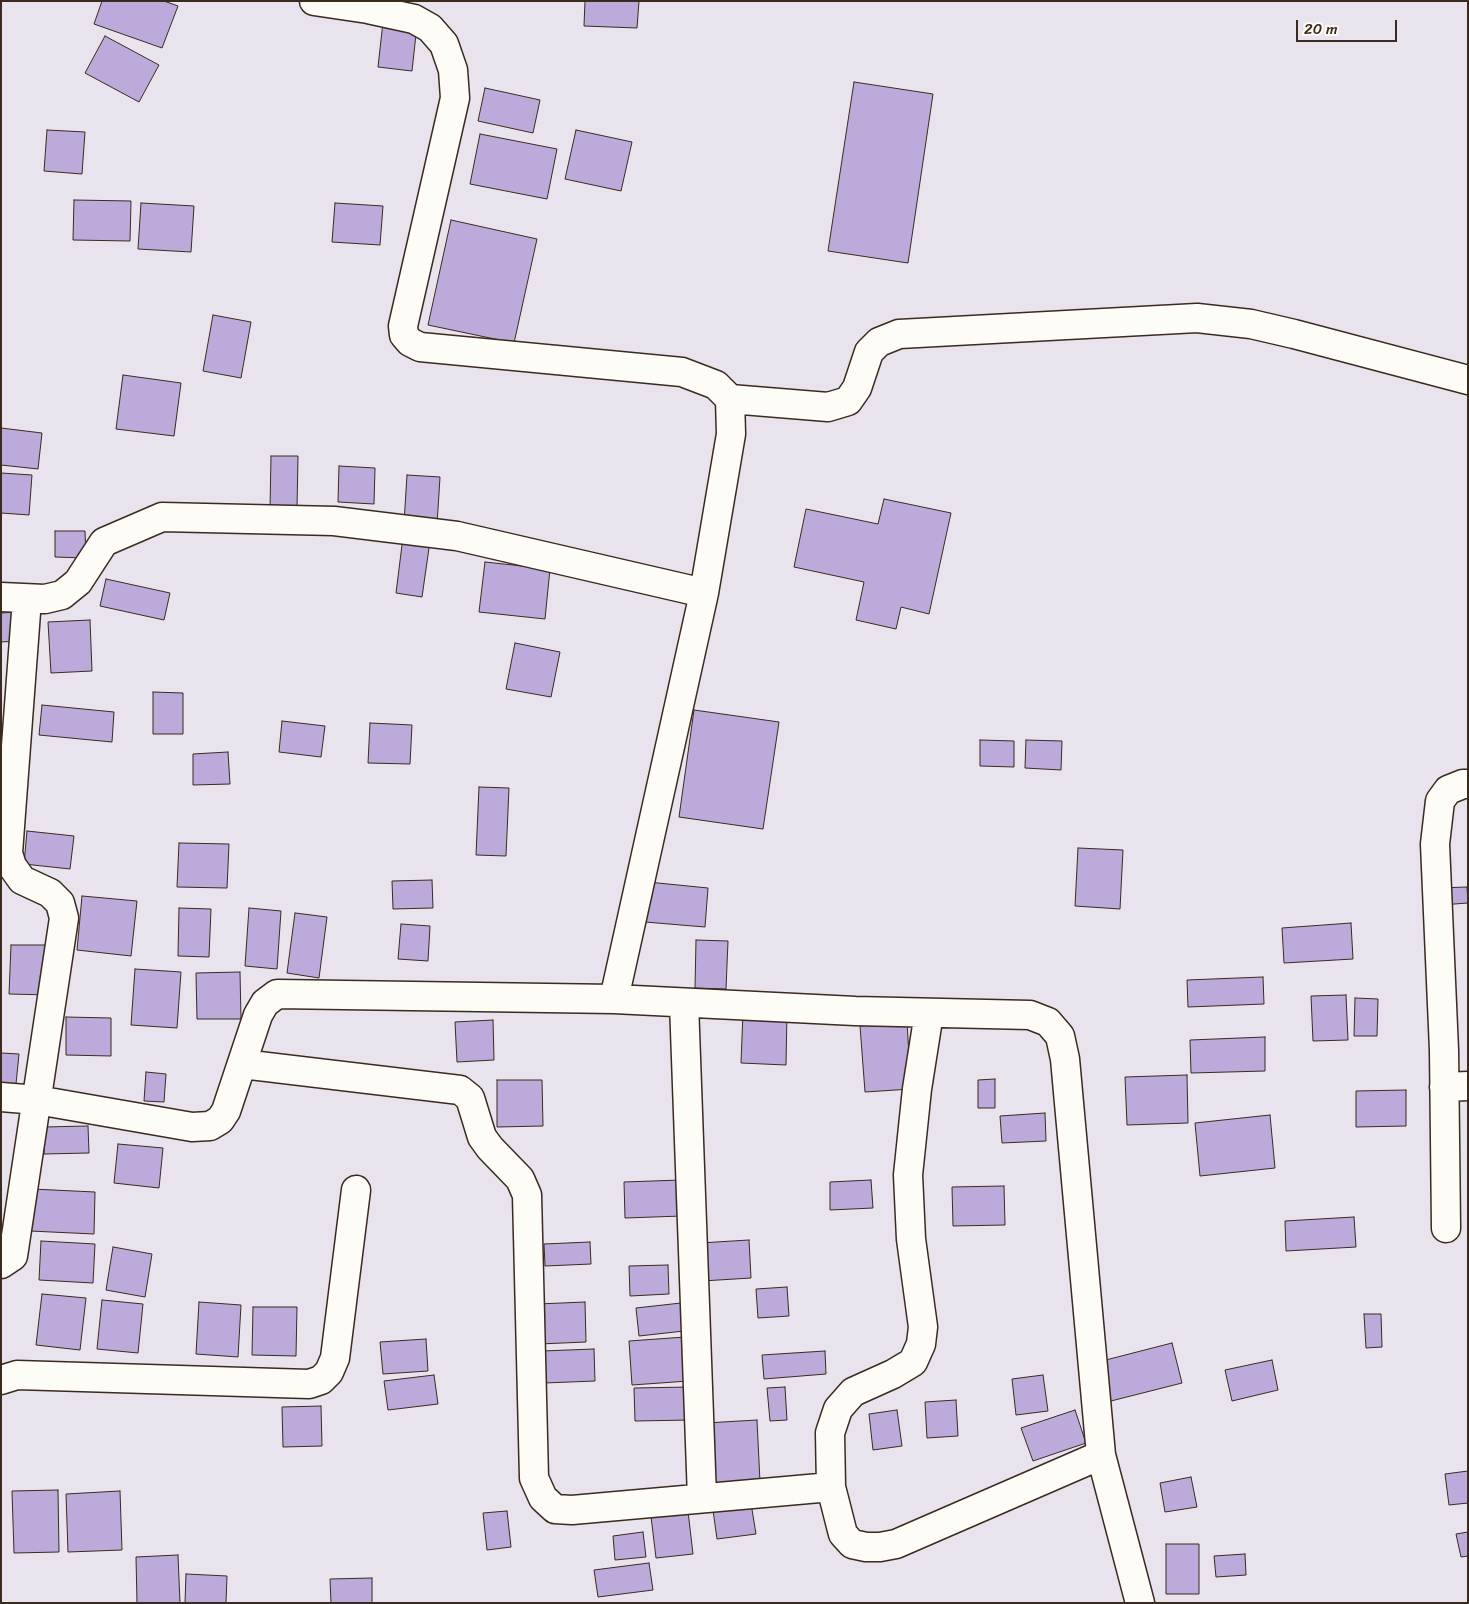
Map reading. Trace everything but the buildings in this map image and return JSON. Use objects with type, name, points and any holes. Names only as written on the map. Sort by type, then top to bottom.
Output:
[{"type":"street","points":[[314,1],[368,9],[414,19],[430,28],[444,44],[453,70],[455,98],[403,326],[404,335],[410,342],[420,347],[682,372],[716,385],[730,400],[731,434],[704,593],[614,999]]},
{"type":"street","points":[[730,400],[828,407],[848,401],[858,388],[869,352],[879,342],[899,334],[1197,318],[1251,324],[1468,380]]},
{"type":"street","points":[[1,1264],[13,1256],[64,918],[60,903],[50,894],[12,879],[12,866],[8,854],[14,598],[45,599],[62,595],[78,582],[104,542],[162,517],[334,521],[457,536],[704,593]]},
{"type":"street","points":[[1446,1228],[1456,1087],[1435,844],[1440,801],[1448,790],[1462,784],[1468,784]]},
{"type":"street","points":[[1,1097],[37,1100],[192,1127],[210,1126],[220,1120],[226,1111],[258,1015],[265,1003],[277,994],[614,999],[855,1011],[1030,1015],[1048,1022],[1060,1036],[1065,1059],[1101,1455],[1140,1603]]},
{"type":"street","points":[[684,1003],[702,1498]]},
{"type":"street","points":[[929,1013],[917,1089],[908,1175],[911,1239],[923,1327],[921,1344],[913,1362],[893,1374],[853,1392],[838,1409],[830,1433],[831,1486],[843,1534],[852,1544],[866,1547],[896,1544],[1101,1455]]},
{"type":"street","points":[[242,1064],[460,1090],[470,1098],[482,1137],[520,1179],[527,1195],[534,1478],[543,1498],[555,1509],[572,1510],[831,1486]]},
{"type":"street","points":[[1,1380],[16,1375],[309,1384],[320,1380],[330,1372],[335,1358],[356,1190]]}]
